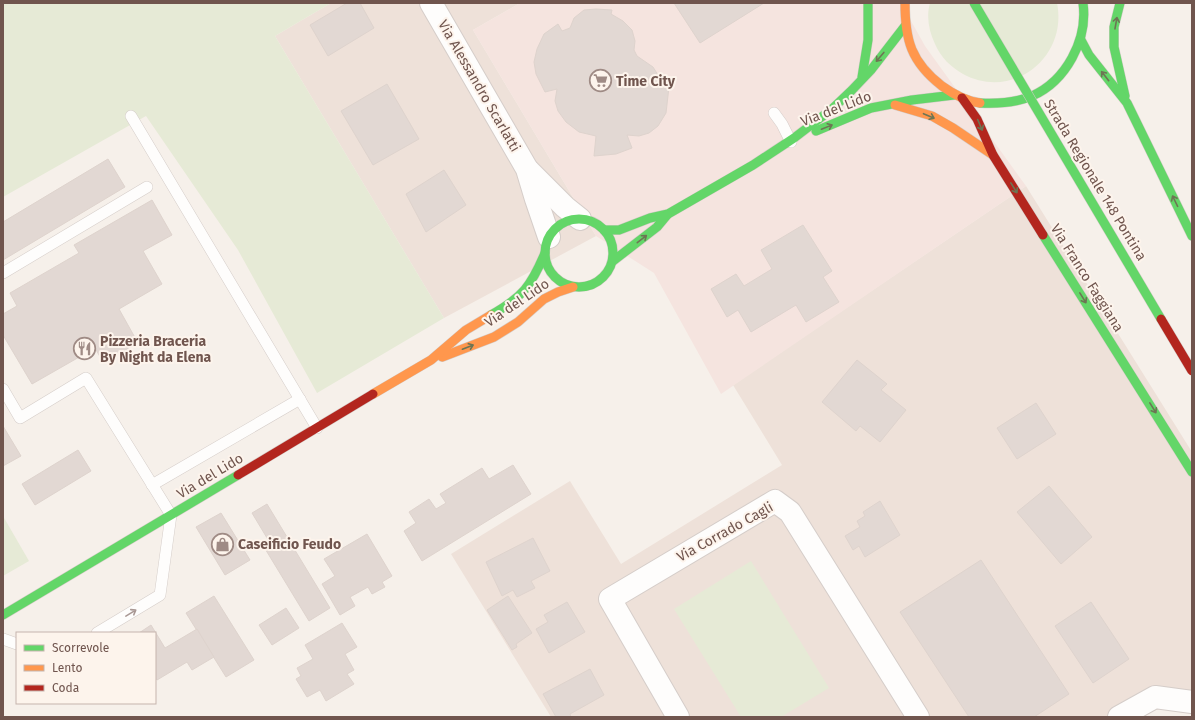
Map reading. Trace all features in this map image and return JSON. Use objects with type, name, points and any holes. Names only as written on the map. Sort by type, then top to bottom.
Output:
[{"type":"main road","name":"Via del Lido","points":[[862,79],[868,41],[868,3]]},
{"type":"main road","name":"Via del Lido","points":[[905,3],[904,26],[913,54],[930,78],[958,96],[979,103],[1005,104],[1030,97],[1053,83],[1070,64],[1081,40],[1085,5]]},
{"type":"main road","name":"Strada Regionale 148 Pontina","points":[[974,3],[1192,371]]},
{"type":"main road","points":[[1120,3],[1114,27],[1114,47],[1119,74],[1127,103],[1192,236]]},
{"type":"main road","name":"Via del Lido","points":[[791,142],[833,108],[862,79],[904,26]]},
{"type":"main road","points":[[1081,40],[1089,55],[1127,103]]},
{"type":"main road","name":"Via del Lido","points":[[604,230],[619,230],[650,218],[668,214],[791,142],[871,108],[927,97],[958,96]]},
{"type":"main road","name":"Via Franco Faggiana","points":[[958,96],[977,118],[993,155],[1192,472]]},
{"type":"main road","name":"Via del Lido","points":[[892,104],[932,116],[993,155]]},
{"type":"main road","name":"Via del Lido","points":[[613,261],[657,227],[668,214]]},
{"type":"main road","points":[[580,219],[589,220],[604,230],[611,239],[614,250],[613,261],[605,276],[590,286],[573,287],[562,283],[553,275],[547,265],[547,245],[555,229],[562,223],[580,219]]},
{"type":"main road","name":"Via del Lido","points":[[3,615],[431,360],[466,330],[516,300],[533,280],[547,245]]},
{"type":"main road","name":"Via del Lido","points":[[431,360],[494,337],[518,322],[544,299],[573,287]]},
{"type":"street","name":"Via Alessandro Scarlatti","points":[[431,3],[527,169],[547,245]]},
{"type":"street","name":"Via Alessandro Scarlatti","points":[[527,169],[565,207],[580,219]]},
{"type":"street","name":"Via Corrado Cagli","points":[[678,717],[610,599],[775,501],[790,512],[918,717]]},
{"type":"street","points":[[1119,717],[1155,696],[1192,702]]},
{"type":"lane","points":[[774,113],[782,124],[791,142]]},
{"type":"lane","points":[[131,116],[317,428]]},
{"type":"lane","points":[[3,273],[147,187]]},
{"type":"lane","points":[[3,389],[20,418],[86,378],[171,515],[160,595],[100,632]]},
{"type":"lane","points":[[152,485],[300,399]]},
{"type":"lane","points":[[3,639],[16,644]]},
{"type":"shaded area","points":[[331,3],[520,3],[473,30],[596,236],[444,318],[275,36]]},
{"type":"shaded area","points":[[520,3],[901,3],[925,46],[1026,186],[721,394],[654,273],[596,236],[473,30]]},
{"type":"shaded area","points":[[1026,186],[1192,452],[1192,713],[1155,705],[1135,717],[551,717],[451,554],[570,481],[621,564],[782,465],[733,385]]},
{"type":"green space","points":[[3,3],[331,3],[275,36],[444,318],[317,393],[238,250],[146,116],[3,197]]},
{"type":"green space","points":[[930,3],[1057,3],[1058,23],[1054,41],[1045,56],[1033,69],[1018,78],[1000,82],[982,81],[963,74],[950,65],[940,54],[933,39],[928,19]]},
{"type":"green space","points":[[3,516],[29,561],[3,576]]},
{"type":"green space","points":[[751,561],[829,688],[781,717],[741,717],[674,609]]},
{"type":"building","points":[[347,3],[360,3],[374,28],[328,56],[310,25]]},
{"type":"building","points":[[674,3],[764,3],[700,43]]},
{"type":"building","name":"Time City","points":[[584,10],[612,10],[611,14],[623,21],[632,30],[635,41],[634,50],[637,56],[653,67],[658,75],[661,88],[669,87],[666,113],[658,126],[649,133],[639,136],[627,135],[632,148],[616,154],[594,156],[596,136],[579,132],[566,122],[558,111],[555,101],[557,89],[545,92],[536,74],[534,62],[537,49],[544,34],[558,24],[562,31],[570,28],[574,18]]},
{"type":"building","points":[[387,84],[419,139],[373,165],[341,111]]},
{"type":"building","points":[[108,159],[125,187],[3,260],[3,222]]},
{"type":"building","points":[[444,170],[466,205],[426,232],[406,194]]},
{"type":"building","points":[[152,200],[172,235],[143,251],[162,284],[119,309],[138,343],[103,362],[95,348],[32,384],[3,335],[3,314],[17,306],[10,293],[79,253],[74,245]]},
{"type":"building","points":[[803,225],[832,271],[823,277],[839,302],[806,322],[796,305],[751,332],[738,310],[727,317],[711,289],[736,274],[744,286],[772,269],[761,250]]},
{"type":"building","points":[[857,360],[887,384],[881,390],[906,410],[880,442],[860,426],[856,431],[822,402]]},
{"type":"building","points":[[1036,403],[1056,434],[1017,459],[997,428]]},
{"type":"building","points":[[3,426],[21,456],[3,466]]},
{"type":"building","points":[[78,450],[91,471],[35,505],[22,484]]},
{"type":"building","points":[[513,465],[531,494],[422,561],[404,531],[416,523],[409,512],[429,499],[436,509],[446,503],[440,494],[482,468],[489,479]]},
{"type":"building","points":[[1049,486],[1092,537],[1061,564],[1017,512]]},
{"type":"building","points":[[880,501],[900,535],[865,557],[859,546],[853,550],[845,536],[860,527],[857,521],[865,516],[863,512]]},
{"type":"building","points":[[267,504],[330,608],[309,621],[264,547],[270,543],[252,513]]},
{"type":"building","name":"Caseificio Feudo","points":[[221,513],[250,560],[225,575],[196,527]]},
{"type":"building","points":[[367,534],[392,576],[382,582],[385,587],[372,594],[368,587],[350,597],[355,606],[340,615],[322,584],[335,576],[324,559]]},
{"type":"building","points":[[533,538],[550,571],[531,581],[535,588],[517,597],[513,590],[502,596],[486,562]]},
{"type":"building","points":[[981,560],[1069,694],[1034,717],[969,717],[900,612]]},
{"type":"building","points":[[214,596],[254,660],[226,677],[186,613]]},
{"type":"building","points":[[508,596],[532,633],[516,644],[517,647],[512,650],[487,610]]},
{"type":"building","points":[[567,602],[585,632],[549,653],[536,629],[548,622],[544,615]]},
{"type":"building","points":[[1091,602],[1129,659],[1093,683],[1055,626]]},
{"type":"building","points":[[286,608],[299,628],[272,645],[259,625]]},
{"type":"building","points":[[342,623],[357,647],[345,654],[354,670],[347,674],[354,684],[326,701],[320,690],[307,697],[296,679],[301,676],[297,668],[313,659],[305,645]]},
{"type":"building","points":[[151,625],[155,632],[140,632]]},
{"type":"building","points":[[197,629],[214,657],[192,670],[187,662],[157,680],[156,633],[165,648]]},
{"type":"building","points":[[590,669],[604,695],[570,714],[571,717],[556,717],[543,694]]},
{"type":"traffic: fast","points":[[862,77],[868,40],[868,3]]},
{"type":"traffic: fast","points":[[974,3],[1161,319]]},
{"type":"traffic: fast","points":[[980,103],[1006,102],[1026,98],[1044,89],[1055,80],[1072,58],[1078,45],[1084,17],[1083,3]]},
{"type":"traffic: fast","points":[[1120,3],[1114,27],[1114,47],[1125,96]]},
{"type":"traffic: fast","points":[[604,230],[619,230],[650,218],[668,214],[753,165],[794,138],[832,109],[852,90],[871,70],[905,26]]},
{"type":"traffic: fast","points":[[1081,40],[1089,55],[1127,103],[1192,236]]},
{"type":"traffic: fast","points":[[816,131],[871,108],[912,100],[954,95]]},
{"type":"traffic: fast","points":[[613,261],[657,227],[667,215]]},
{"type":"traffic: fast","points":[[572,219],[586,219],[598,225],[607,234],[613,246],[613,253],[611,266],[603,277],[592,285],[586,287],[572,287],[566,285],[555,277],[547,266],[545,260],[545,246],[547,240],[555,229],[566,221],[572,219]]},
{"type":"traffic: fast","points":[[1043,235],[1192,472]]},
{"type":"traffic: fast","points":[[491,315],[502,309],[525,290],[545,253]]},
{"type":"traffic: fast","points":[[3,615],[238,475]]},
{"type":"traffic: slow","points":[[905,3],[906,28],[909,39],[912,49],[923,68],[950,92],[964,99],[980,103]]},
{"type":"traffic: slow","points":[[895,105],[932,116],[953,128],[993,155]]},
{"type":"traffic: slow","points":[[442,357],[494,337],[518,322],[544,299],[573,287]]},
{"type":"traffic: slow","points":[[373,394],[431,360],[466,330],[491,315]]},
{"type":"traffic: jam","points":[[962,98],[977,119],[993,155],[1043,235]]},
{"type":"traffic: jam","points":[[1161,319],[1192,371]]},
{"type":"traffic: jam","points":[[238,475],[373,394]]},
{"type":"place","name":"Time City","points":[[600,81]]},
{"type":"place","name":"Pizzeria Braceria By Night da Elena","points":[[84,349]]},
{"type":"place","name":"Caseificio Feudo","points":[[223,544]]}]
